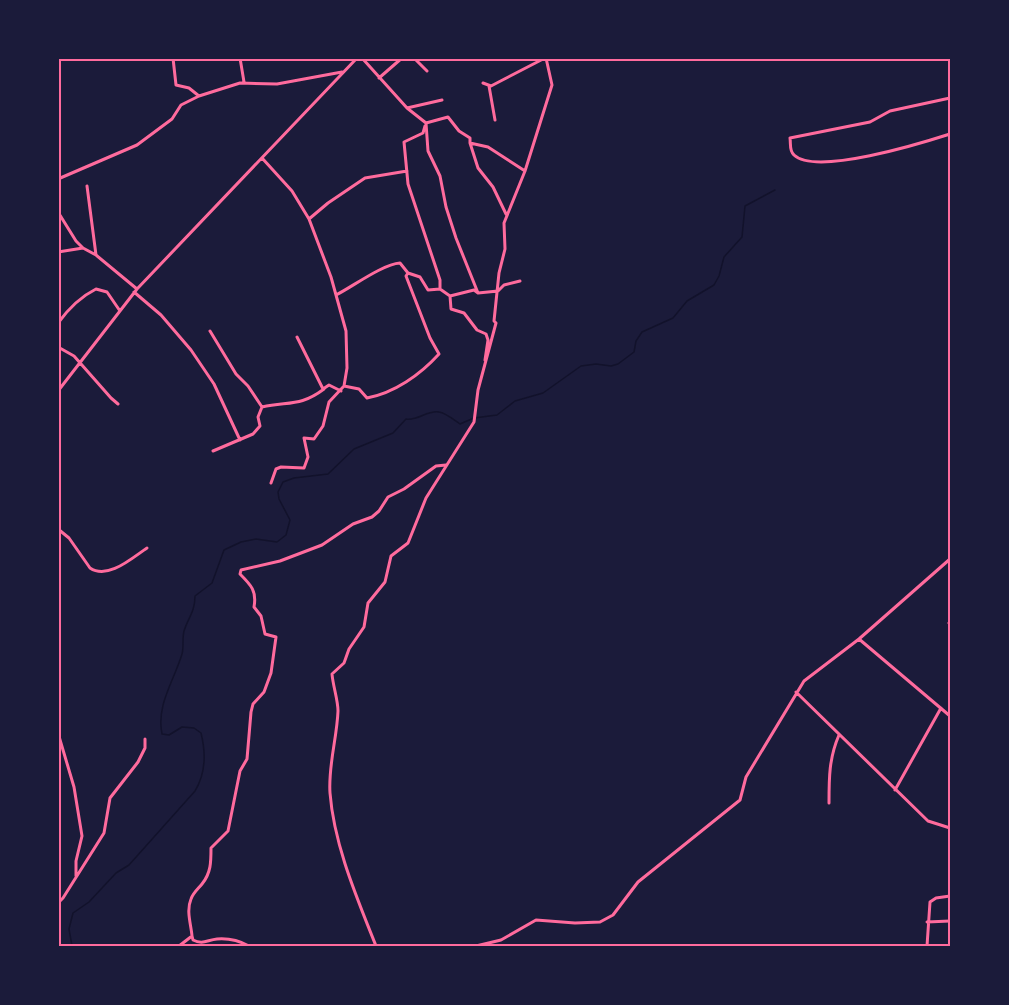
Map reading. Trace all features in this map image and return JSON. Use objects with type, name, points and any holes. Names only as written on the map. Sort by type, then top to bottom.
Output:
[{"type":"street","points":[[173,58],[175,83],[178,86],[192,89],[199,96]]},
{"type":"street","points":[[240,58],[244,82]]},
{"type":"street","points":[[58,391],[136,291],[344,72],[360,58],[407,108],[426,123],[428,151],[440,176],[446,207],[456,238],[478,293]]},
{"type":"street","points":[[379,78],[402,58]]},
{"type":"street","points":[[414,58],[428,71]]},
{"type":"street","points":[[376,946],[359,905],[334,822],[330,791],[338,707],[332,674],[344,663],[349,648],[364,627],[368,603],[385,582],[391,556],[408,543],[426,498],[474,422],[478,390],[496,323],[494,321],[499,273],[505,249],[504,223],[525,171],[551,89],[550,74],[545,58],[489,86]]},
{"type":"street","points":[[58,179],[138,145],[172,119],[181,105],[199,96],[244,82],[277,84],[344,72]]},
{"type":"street","points":[[483,83],[489,86]]},
{"type":"street","points":[[489,86],[495,120]]},
{"type":"street","points":[[951,98],[890,111],[870,122],[790,138],[791,151],[796,158],[827,163],[905,148],[951,134]]},
{"type":"street","points":[[407,108],[442,100]]},
{"type":"street","points":[[426,123],[448,117],[459,131],[470,138],[478,168],[493,187],[507,216]]},
{"type":"street","points":[[426,123],[423,133],[404,142],[408,184],[440,280],[440,289]]},
{"type":"street","points":[[471,143],[488,147],[525,171]]},
{"type":"street","points":[[262,158],[292,191],[309,219],[332,277],[346,331],[347,368],[344,386],[329,402],[323,426],[314,439],[304,438],[308,457],[304,468],[281,467],[276,470],[271,483]]},
{"type":"street","points":[[309,219],[365,178],[407,171]]},
{"type":"street","points":[[87,186],[96,255]]},
{"type":"street","points":[[58,212],[76,241],[96,255],[136,291],[161,315],[191,350],[214,384],[240,440]]},
{"type":"street","points":[[58,252],[83,248]]},
{"type":"street","points":[[336,295],[393,264],[399,263],[408,273],[420,277],[428,290],[440,289],[450,296],[474,290],[478,293],[498,291],[504,285],[520,282]]},
{"type":"street","points":[[344,386],[359,388],[367,398],[382,395],[420,373],[439,354],[430,338],[406,276],[408,273]]},
{"type":"street","points":[[58,322],[84,295],[96,289],[107,292],[120,311]]},
{"type":"street","points":[[450,296],[451,309],[464,313],[477,330],[486,334],[488,340],[485,353],[486,363]]},
{"type":"street","points":[[210,331],[236,374],[248,386],[262,408]]},
{"type":"street","points":[[297,337],[323,389],[329,385]]},
{"type":"street","points":[[58,346],[74,357],[118,404]]},
{"type":"street","points":[[329,385],[341,390]]},
{"type":"street","points":[[262,408],[311,399],[329,385]]},
{"type":"street","points":[[213,451],[252,434],[260,426],[258,417],[262,408]]},
{"type":"street","points":[[249,946],[232,938],[216,939],[206,943],[198,942],[193,940],[189,925],[192,896],[205,881],[212,867],[211,848],[228,831],[240,771],[247,759],[253,704],[264,692],[273,665],[276,637],[265,634],[261,616],[254,607],[256,598],[254,590],[240,574],[241,570],[280,561],[322,545],[353,524],[372,517],[388,497],[404,489],[436,466],[447,465]]},
{"type":"street","points":[[59,529],[90,568],[95,571],[114,569],[147,548]]},
{"type":"street","points":[[476,946],[501,940],[536,920],[575,924],[600,922],[613,915],[638,882],[740,800],[746,777],[796,692],[812,674],[860,639],[951,558]]},
{"type":"street","points":[[860,639],[951,716]]},
{"type":"street","points":[[796,692],[928,821],[951,828]]},
{"type":"street","points":[[895,790],[941,708]]},
{"type":"street","points":[[58,733],[74,787],[82,836],[76,861],[76,878]]},
{"type":"street","points":[[829,802],[828,772],[832,750],[839,735]]},
{"type":"street","points":[[58,903],[104,833],[110,798],[134,768],[145,748],[145,739]]},
{"type":"street","points":[[927,946],[930,902],[936,898],[951,896]]},
{"type":"street","points":[[927,922],[951,921]]},
{"type":"street","points":[[178,946],[192,936]]},
{"type":"waterway","points":[[72,946],[69,929],[73,913],[89,902],[116,873],[129,865],[199,784],[204,763],[201,733],[194,728],[182,727],[169,735],[162,734],[161,713],[182,654],[184,631],[193,611],[195,596],[212,583],[224,550],[241,542],[256,539],[277,542],[286,535],[290,520],[279,499],[278,492],[283,482],[294,478],[328,474],[354,449],[393,433],[406,419],[439,412],[460,424],[474,418],[497,415],[515,401],[543,393],[581,366],[618,364],[634,352],[636,341],[642,332],[673,318],[687,301],[714,285],[724,257],[742,237],[745,206],[775,190]]}]
